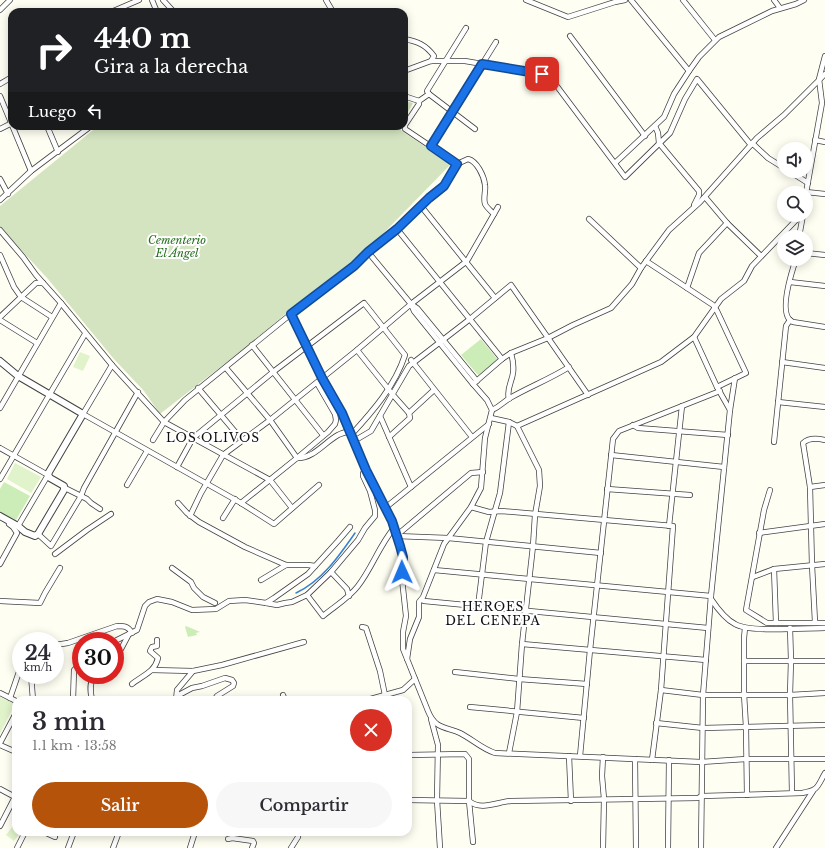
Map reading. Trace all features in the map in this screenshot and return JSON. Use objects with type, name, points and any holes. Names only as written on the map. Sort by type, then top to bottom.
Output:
[{"type":"street","points":[[0,10],[10,0]]},
{"type":"street","points":[[120,8],[139,0]]},
{"type":"street","points":[[163,0],[170,8]]},
{"type":"street","points":[[526,0],[568,17],[625,0]]},
{"type":"street","points":[[631,0],[689,71]]},
{"type":"street","points":[[683,0],[715,40]]},
{"type":"street","points":[[774,0],[780,8]]},
{"type":"street","points":[[615,164],[664,117],[674,94],[689,71],[699,57],[715,40],[772,10],[796,4],[804,0]]},
{"type":"street","points":[[466,28],[427,91],[475,129]]},
{"type":"street","points":[[570,36],[645,136]]},
{"type":"street","points":[[408,40],[420,43],[430,52],[434,56],[431,61]]},
{"type":"street","points":[[431,146],[496,42]]},
{"type":"street","points":[[807,186],[815,140],[824,103],[820,79],[825,56]]},
{"type":"street","points":[[408,70],[431,61],[465,61],[546,75],[550,77],[625,177],[670,133],[684,99],[697,79],[752,144],[777,164]]},
{"type":"street","points":[[475,383],[511,353],[548,338],[611,308],[632,284],[640,268],[669,230],[705,196],[752,144],[784,115],[825,74]]},
{"type":"street","points":[[408,121],[419,104],[419,101],[429,94]]},
{"type":"street","points":[[0,96],[8,116]]},
{"type":"street","points":[[408,97],[419,101]]},
{"type":"street","points":[[655,126],[658,133],[659,143],[699,191],[699,195],[693,208]]},
{"type":"street","points":[[14,130],[31,170]]},
{"type":"street","points":[[49,130],[58,152]]},
{"type":"street","points":[[0,200],[8,194],[31,170],[58,152],[86,130]]},
{"type":"street","points":[[408,130],[457,164]]},
{"type":"street","points":[[815,140],[825,142]]},
{"type":"street","points":[[153,440],[164,422],[174,410],[198,388],[226,368],[252,345],[354,266],[368,252],[397,229],[429,198],[444,186],[457,164],[468,159],[475,162],[484,178],[484,200],[486,205],[494,214]]},
{"type":"street","points":[[800,178],[808,183]]},
{"type":"street","points":[[0,179],[8,194]]},
{"type":"street","points":[[813,193],[825,194]]},
{"type":"street","points":[[705,196],[726,223],[760,256]]},
{"type":"street","points":[[421,206],[495,298]]},
{"type":"street","points":[[190,516],[222,455],[317,383],[411,304],[467,262],[498,207]]},
{"type":"street","points":[[589,219],[640,268]]},
{"type":"street","points":[[517,426],[660,362],[694,337],[721,299],[744,281],[752,266],[760,256],[795,222]]},
{"type":"street","points":[[687,288],[699,253],[726,223]]},
{"type":"street","points":[[397,229],[502,359]]},
{"type":"street","points":[[0,230],[85,334],[164,422],[270,480],[292,508]]},
{"type":"street","points":[[368,252],[411,304],[414,311],[441,341]]},
{"type":"street","points":[[813,254],[825,255]]},
{"type":"street","points":[[0,255],[2,267],[21,297],[52,317]]},
{"type":"street","points":[[580,756],[613,439],[619,431],[682,406],[718,389],[746,373],[714,307],[709,301],[646,261]]},
{"type":"street","points":[[790,320],[786,307],[794,266]]},
{"type":"street","points":[[790,282],[825,286]]},
{"type":"street","points":[[37,343],[0,319],[36,283],[43,283]]},
{"type":"street","points":[[226,368],[270,420],[297,458],[303,459],[338,435],[351,433],[391,393],[412,361],[470,319],[511,285],[588,395]]},
{"type":"street","points":[[0,406],[61,303]]},
{"type":"street","points":[[177,467],[193,438],[220,414],[364,303],[405,355],[391,393],[380,416],[371,431],[354,441]]},
{"type":"street","points":[[407,661],[410,639],[419,616],[419,602],[444,544],[471,508],[481,488],[485,438],[492,410],[475,383],[441,341],[417,308],[411,304]]},
{"type":"street","points":[[291,314],[308,346],[322,378],[342,413],[366,470],[394,528],[400,546],[403,557],[402,579],[406,616],[403,632],[403,649],[430,717],[438,745],[437,800],[440,848]]},
{"type":"street","points":[[790,320],[825,327]]},
{"type":"street","points":[[774,442],[786,326],[790,320]]},
{"type":"street","points":[[0,479],[85,334]]},
{"type":"street","points":[[694,337],[718,389],[730,410]]},
{"type":"street","points":[[252,345],[324,435]]},
{"type":"street","points":[[358,350],[391,393],[409,413],[410,418],[389,437]]},
{"type":"street","points":[[509,399],[507,393],[513,374],[514,365],[511,353]]},
{"type":"street","points":[[0,361],[18,376],[147,451],[207,483],[274,524],[319,485]]},
{"type":"street","points":[[412,361],[472,437]]},
{"type":"street","points":[[782,362],[825,368]]},
{"type":"street","points":[[18,526],[112,365]]},
{"type":"street","points":[[492,410],[502,406],[509,399],[553,377],[569,367]]},
{"type":"street","points":[[701,848],[703,695],[724,467],[735,378]]},
{"type":"street","points":[[241,503],[297,458],[333,426],[336,420],[335,414],[317,383]]},
{"type":"street","points":[[198,388],[242,440]]},
{"type":"street","points":[[409,413],[434,390]]},
{"type":"street","points":[[38,534],[51,546],[81,496],[84,488],[138,392]]},
{"type":"street","points":[[778,402],[825,407]]},
{"type":"street","points":[[669,526],[682,406]]},
{"type":"street","points":[[380,416],[410,487]]},
{"type":"street","points":[[491,418],[510,422],[517,426],[539,470],[540,486],[535,514],[517,712],[509,753]]},
{"type":"street","points":[[478,606],[486,542],[500,494],[510,422]]},
{"type":"street","points":[[385,508],[489,424]]},
{"type":"street","points":[[633,426],[638,428],[728,435]]},
{"type":"street","points":[[815,622],[810,525],[810,487],[803,443],[807,439],[825,440]]},
{"type":"street","points":[[0,448],[48,475],[65,488],[81,496],[100,509]]},
{"type":"street","points":[[128,485],[147,451]]},
{"type":"street","points":[[611,455],[724,467]]},
{"type":"street","points":[[124,636],[139,628],[143,611],[149,602],[157,600],[172,602],[192,610],[216,609],[229,601],[245,600],[277,605],[292,602],[307,595],[331,572],[358,540],[365,528],[375,516],[370,491],[363,476],[363,473],[366,470]]},
{"type":"street","points":[[396,536],[471,473],[483,472]]},
{"type":"street","points":[[810,487],[825,485]]},
{"type":"street","points":[[0,516],[35,536],[38,534],[65,488]]},
{"type":"street","points":[[608,489],[690,496]]},
{"type":"street","points":[[767,623],[746,610],[753,577],[759,533],[770,490]]},
{"type":"street","points":[[223,518],[235,500]]},
{"type":"street","points":[[178,503],[190,516],[245,547],[286,565],[315,566]]},
{"type":"street","points":[[471,508],[489,512],[495,511],[535,514],[672,526],[661,690],[652,760]]},
{"type":"street","points":[[55,554],[111,514]]},
{"type":"street","points":[[0,564],[17,533],[13,527],[8,524],[8,521]]},
{"type":"street","points":[[759,533],[825,524]]},
{"type":"street","points":[[266,603],[308,574],[350,527]]},
{"type":"street","points":[[307,595],[323,616],[349,596],[358,586],[375,559],[381,546],[394,528]]},
{"type":"street","points":[[396,536],[448,538],[600,554]]},
{"type":"street","points":[[753,577],[774,569],[825,564]]},
{"type":"street","points":[[262,580],[286,565]]},
{"type":"street","points":[[0,601],[40,603],[60,568]]},
{"type":"street","points":[[172,568],[191,582],[194,588],[203,597],[215,603]]},
{"type":"street","points":[[774,569],[776,623]]},
{"type":"street","points":[[434,570],[668,592],[711,598]]},
{"type":"street","points":[[331,572],[347,589],[349,596]]},
{"type":"street","points":[[711,598],[719,611],[734,624],[745,628],[790,628],[824,625]]},
{"type":"street","points":[[424,601],[708,628]]},
{"type":"street","points":[[758,629],[759,626],[766,625],[767,623],[815,622],[824,625]]},
{"type":"street","points":[[64,644],[117,626],[124,626],[130,632]]},
{"type":"street","points":[[362,627],[366,628],[380,671],[384,695]]},
{"type":"street","points":[[745,628],[744,694],[747,795]]},
{"type":"street","points":[[790,628],[792,793]]},
{"type":"street","points":[[124,643],[130,632]]},
{"type":"street","points":[[132,684],[152,670],[156,665],[158,658],[150,651],[152,647],[157,646],[157,640]]},
{"type":"street","points":[[152,670],[193,671],[222,666],[304,642]]},
{"type":"street","points":[[522,644],[706,660]]},
{"type":"street","points":[[744,661],[825,661]]},
{"type":"street","points":[[176,696],[177,690],[193,671]]},
{"type":"street","points":[[455,672],[587,684]]},
{"type":"street","points":[[179,696],[192,688],[225,678],[232,680],[234,683],[233,686],[217,696]]},
{"type":"street","points":[[381,696],[403,690],[415,679]]},
{"type":"street","points":[[0,693],[10,698],[15,684]]},
{"type":"street","points":[[32,684],[33,696]]},
{"type":"street","points":[[73,696],[74,684]]},
{"type":"street","points":[[91,684],[91,696]]},
{"type":"street","points":[[661,690],[703,695],[825,693]]},
{"type":"street","points":[[470,707],[584,718]]},
{"type":"street","points":[[430,717],[444,729],[459,732],[488,751],[495,753],[702,762],[825,759]]},
{"type":"street","points":[[12,721],[0,744],[12,750]]},
{"type":"street","points":[[656,723],[703,728],[825,725]]},
{"type":"street","points":[[412,755],[464,754],[470,758],[469,801],[473,842]]},
{"type":"street","points":[[569,756],[571,800]]},
{"type":"street","points":[[603,758],[603,848]]},
{"type":"street","points":[[635,759],[636,848]]},
{"type":"street","points":[[668,848],[669,760]]},
{"type":"street","points":[[776,848],[813,791],[817,788],[825,773]]},
{"type":"street","points":[[0,789],[12,794]]},
{"type":"street","points":[[412,800],[469,801],[472,804],[486,807],[500,802],[511,801],[669,799],[813,791]]},
{"type":"street","points":[[0,826],[12,804]]},
{"type":"street","points":[[17,848],[23,836]]},
{"type":"street","points":[[68,848],[72,836]]},
{"type":"street","points":[[113,848],[118,836]]},
{"type":"street","points":[[190,848],[194,836]]},
{"type":"street","points":[[291,848],[298,837]]},
{"type":"street","points":[[228,839],[232,838],[253,841],[254,843],[252,848]]},
{"type":"green space","points":[[408,102],[413,103],[408,112]]},
{"type":"green space","name":"Cementerio El Ángel","points":[[93,130],[400,130],[451,164],[370,247],[348,267],[294,306],[264,333],[160,414],[144,391],[113,358],[48,279],[0,227],[0,206]]},
{"type":"green space","points":[[481,339],[498,360],[479,375],[461,355]]},
{"type":"green space","points":[[80,352],[90,356],[83,371],[73,367]]},
{"type":"green space","points":[[15,463],[41,477],[31,493],[7,479]]},
{"type":"green space","points":[[4,482],[30,496],[16,520],[0,512],[0,489]]},
{"type":"green space","points":[[186,626],[200,632],[196,633],[197,635],[188,637]]},
{"type":"green space","points":[[0,697],[12,703],[12,710],[0,734]]},
{"type":"green space","points":[[12,827],[12,836],[18,836],[14,841],[6,835]]},
{"type":"waterway","points":[[296,593],[314,582],[322,575],[355,533]]},
{"type":"district","name":"LOS OLIVOS","points":[[213,438]]},
{"type":"district","name":"HEROES DEL CENEPA","points":[[493,614]]},
{"type":"route","points":[[402,572],[403,557],[392,521],[366,470],[347,422],[322,378],[308,346],[291,314],[354,266],[444,186],[457,164],[431,146],[482,64],[542,74]]}]
